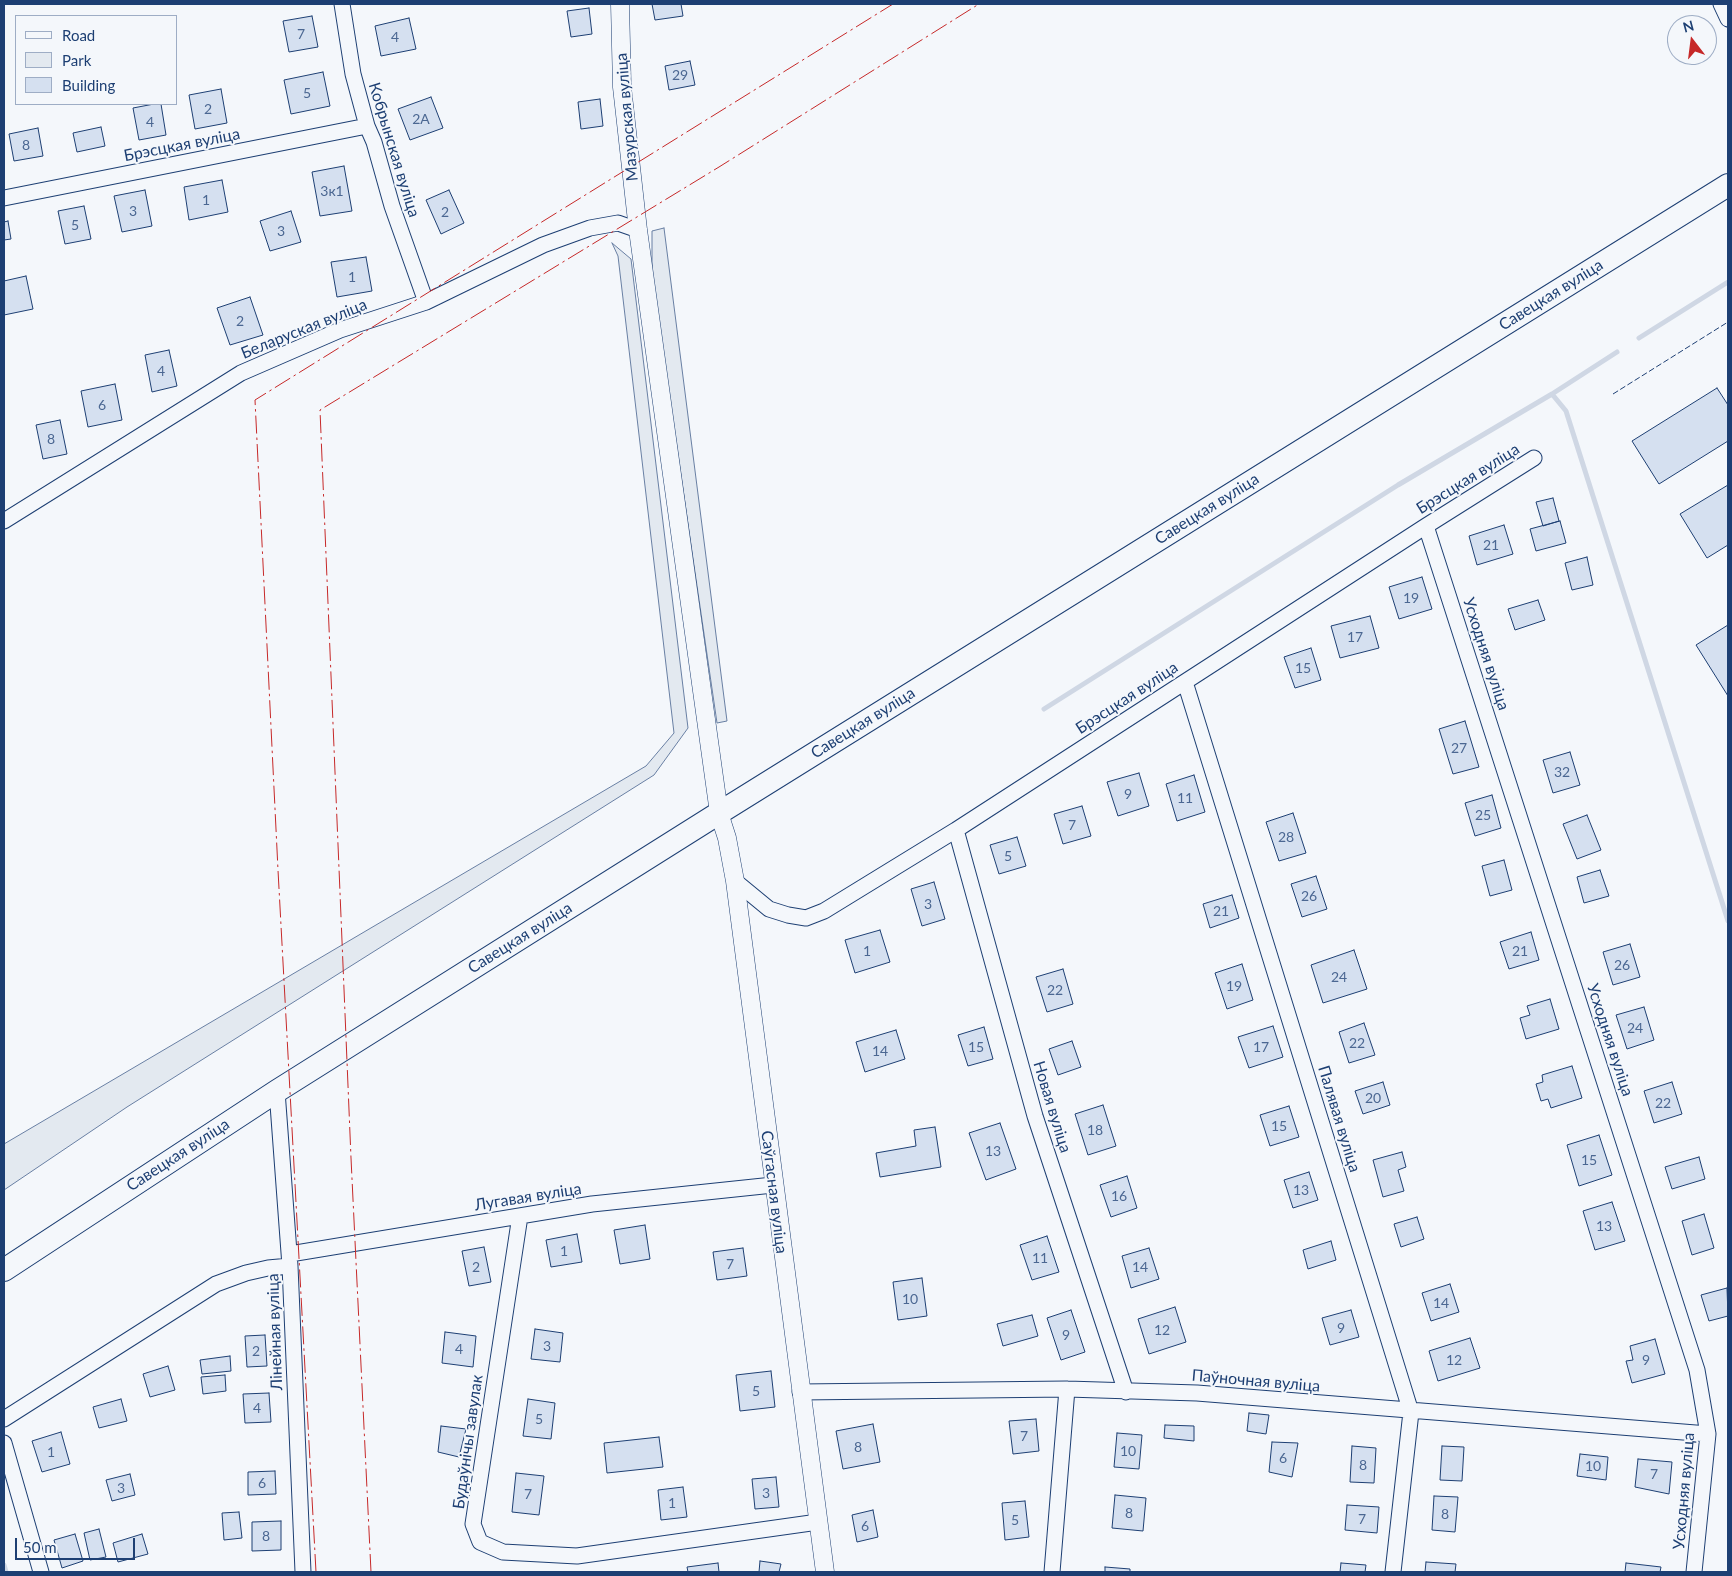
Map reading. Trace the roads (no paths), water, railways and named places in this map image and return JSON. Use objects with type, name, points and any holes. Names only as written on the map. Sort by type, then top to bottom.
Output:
[{"type":"main road","name":"Савецкая вуліца","points":[[4,1270],[277,1091],[719,812],[1728,185]]},
{"type":"street","name":"Кобрынская вуліца","points":[[342,4],[354,74],[367,126],[374,142],[392,206],[426,302]]},
{"type":"street","name":"Мазурская вуліца","points":[[620,4],[622,87],[638,230],[719,812]]},
{"type":"street","points":[[1721,4],[1728,19]]},
{"type":"street","name":"Брэсцкая вуліца","points":[[4,198],[367,126]]},
{"type":"street","name":"Беларуская вуліца","points":[[4,521],[241,373],[340,330],[426,302],[543,245],[590,228],[618,223],[638,230]]},
{"type":"street","name":"Брэсцкая вуліца","points":[[734,881],[769,909],[788,916],[806,918],[824,911],[956,830],[1534,458]]},
{"type":"street","name":"Усходняя вуліца","points":[[1426,526],[1697,1370],[1708,1434],[1694,1572]]},
{"type":"street","name":"Палявая вуліца","points":[[1185,682],[1411,1412],[1392,1572]]},
{"type":"street","name":"Саўгасная вуліца","points":[[719,812],[727,838],[734,881],[825,1572]]},
{"type":"street","name":"Новая вуліца","points":[[956,830],[1035,1116],[1126,1392]]},
{"type":"street","name":"Лінейная вуліца","points":[[277,1091],[290,1260],[303,1572]]},
{"type":"street","name":"Лугавая вуліца","points":[[4,1419],[216,1284],[246,1273],[290,1260],[520,1216],[592,1204],[773,1185]]},
{"type":"street","name":"Будаўнічы завулак","points":[[520,1216],[473,1524],[480,1542],[503,1552],[576,1556],[818,1522]]},
{"type":"street","points":[[1052,1572],[1067,1389]]},
{"type":"street","name":"Паўночная вуліца","points":[[800,1392],[1067,1389],[1197,1393],[1411,1412],[1708,1434]]},
{"type":"street","points":[[4,1443],[41,1572]]},
{"type":"waterway","points":[[1639,338],[1728,282]]},
{"type":"waterway","points":[[1552,394],[1617,352]]},
{"type":"waterway","points":[[1044,709],[1398,485],[1552,394],[1566,411],[1728,921]]},
{"type":"waterway","points":[[4,1565],[6,1572]]}]
